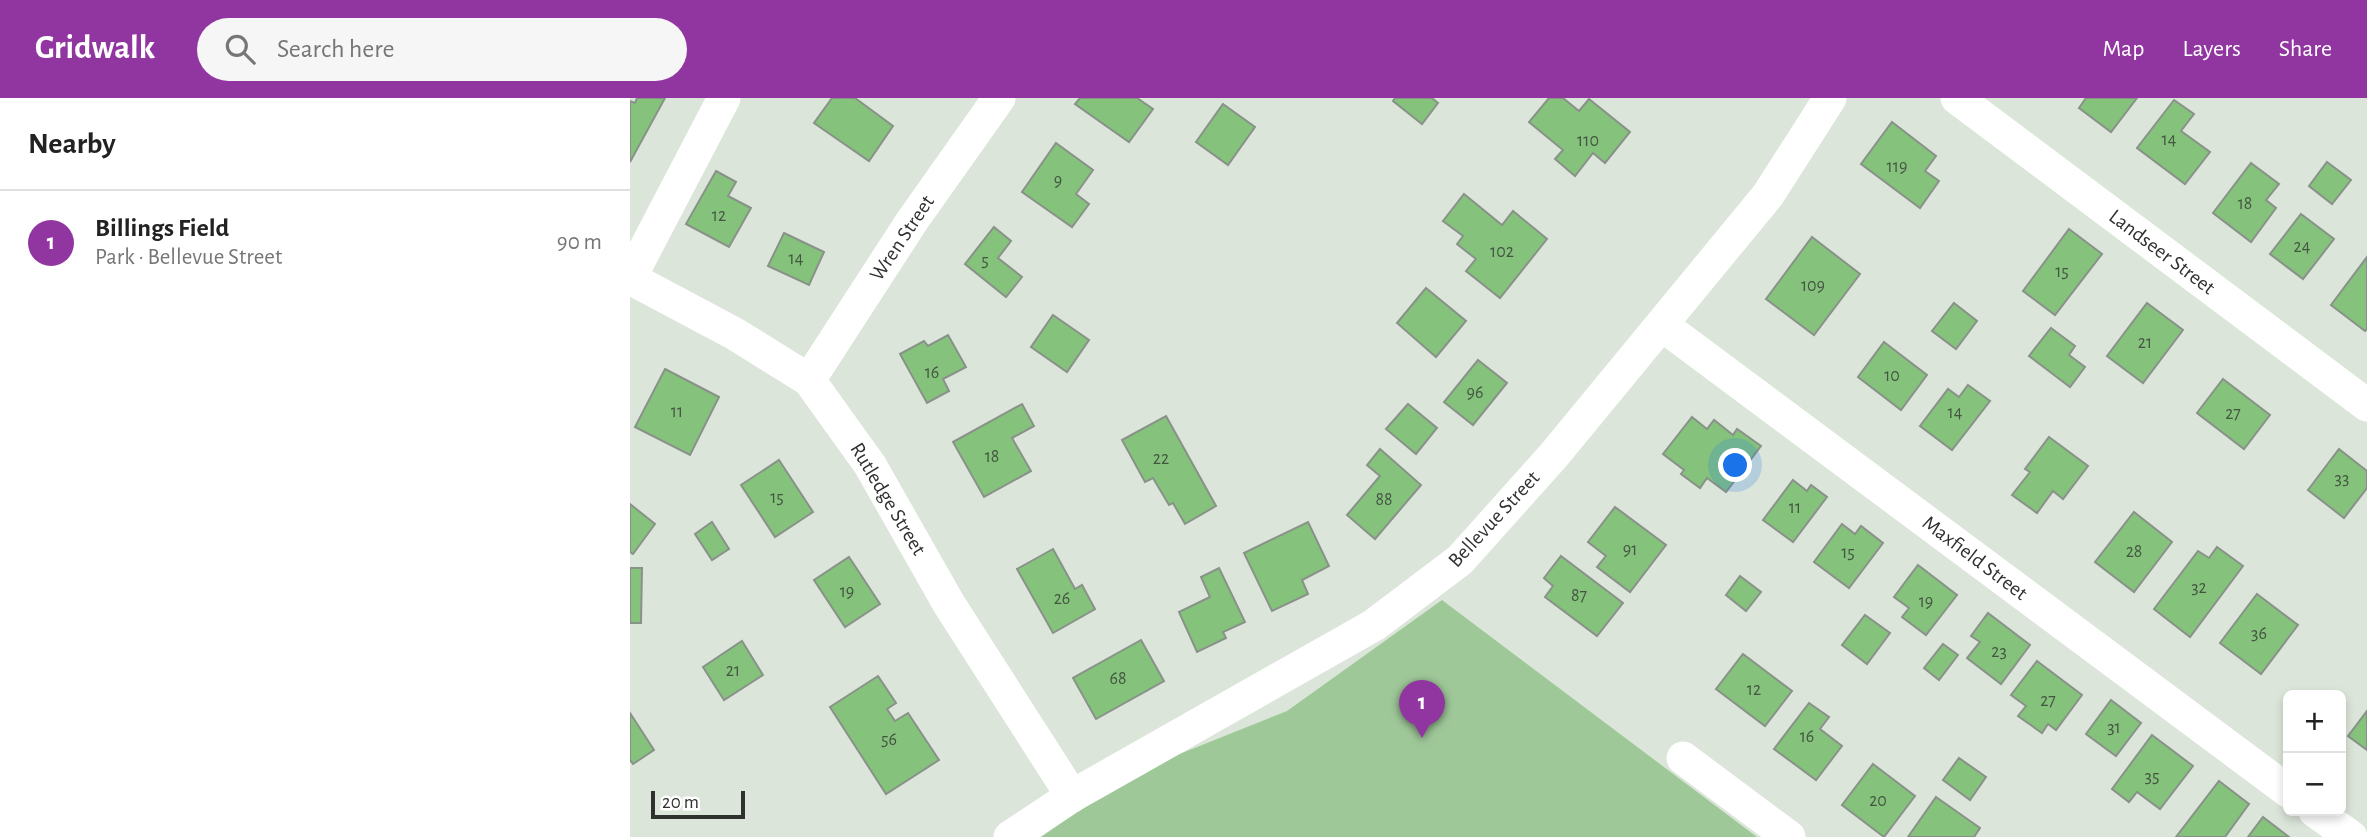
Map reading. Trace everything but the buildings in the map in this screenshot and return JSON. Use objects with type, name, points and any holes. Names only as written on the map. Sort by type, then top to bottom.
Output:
[{"type":"street","points":[[630,278],[723,98]]},
{"type":"street","name":"Wren Street","points":[[809,380],[912,221],[999,98]]},
{"type":"street","name":"Bellevue Street","points":[[1010,837],[1072,796],[1374,625],[1460,560],[1554,456],[1768,195],[1830,98]]},
{"type":"street","name":"Landseer Street","points":[[1957,98],[2367,405]]},
{"type":"street","name":"Rutledge Street","points":[[630,278],[735,334],[809,380],[870,465],[949,604],[1072,796]]},
{"type":"street","name":"Maxfield Street","points":[[1662,325],[2283,787]]},
{"type":"street","points":[[1683,758],[1789,837]]},
{"type":"street","points":[[2322,816],[2351,837]]},
{"type":"green space","points":[[1442,600],[1757,837],[1041,837],[1132,773],[1287,711]]},
{"type":"place","name":"Billings Field","points":[[1422,738]]}]
